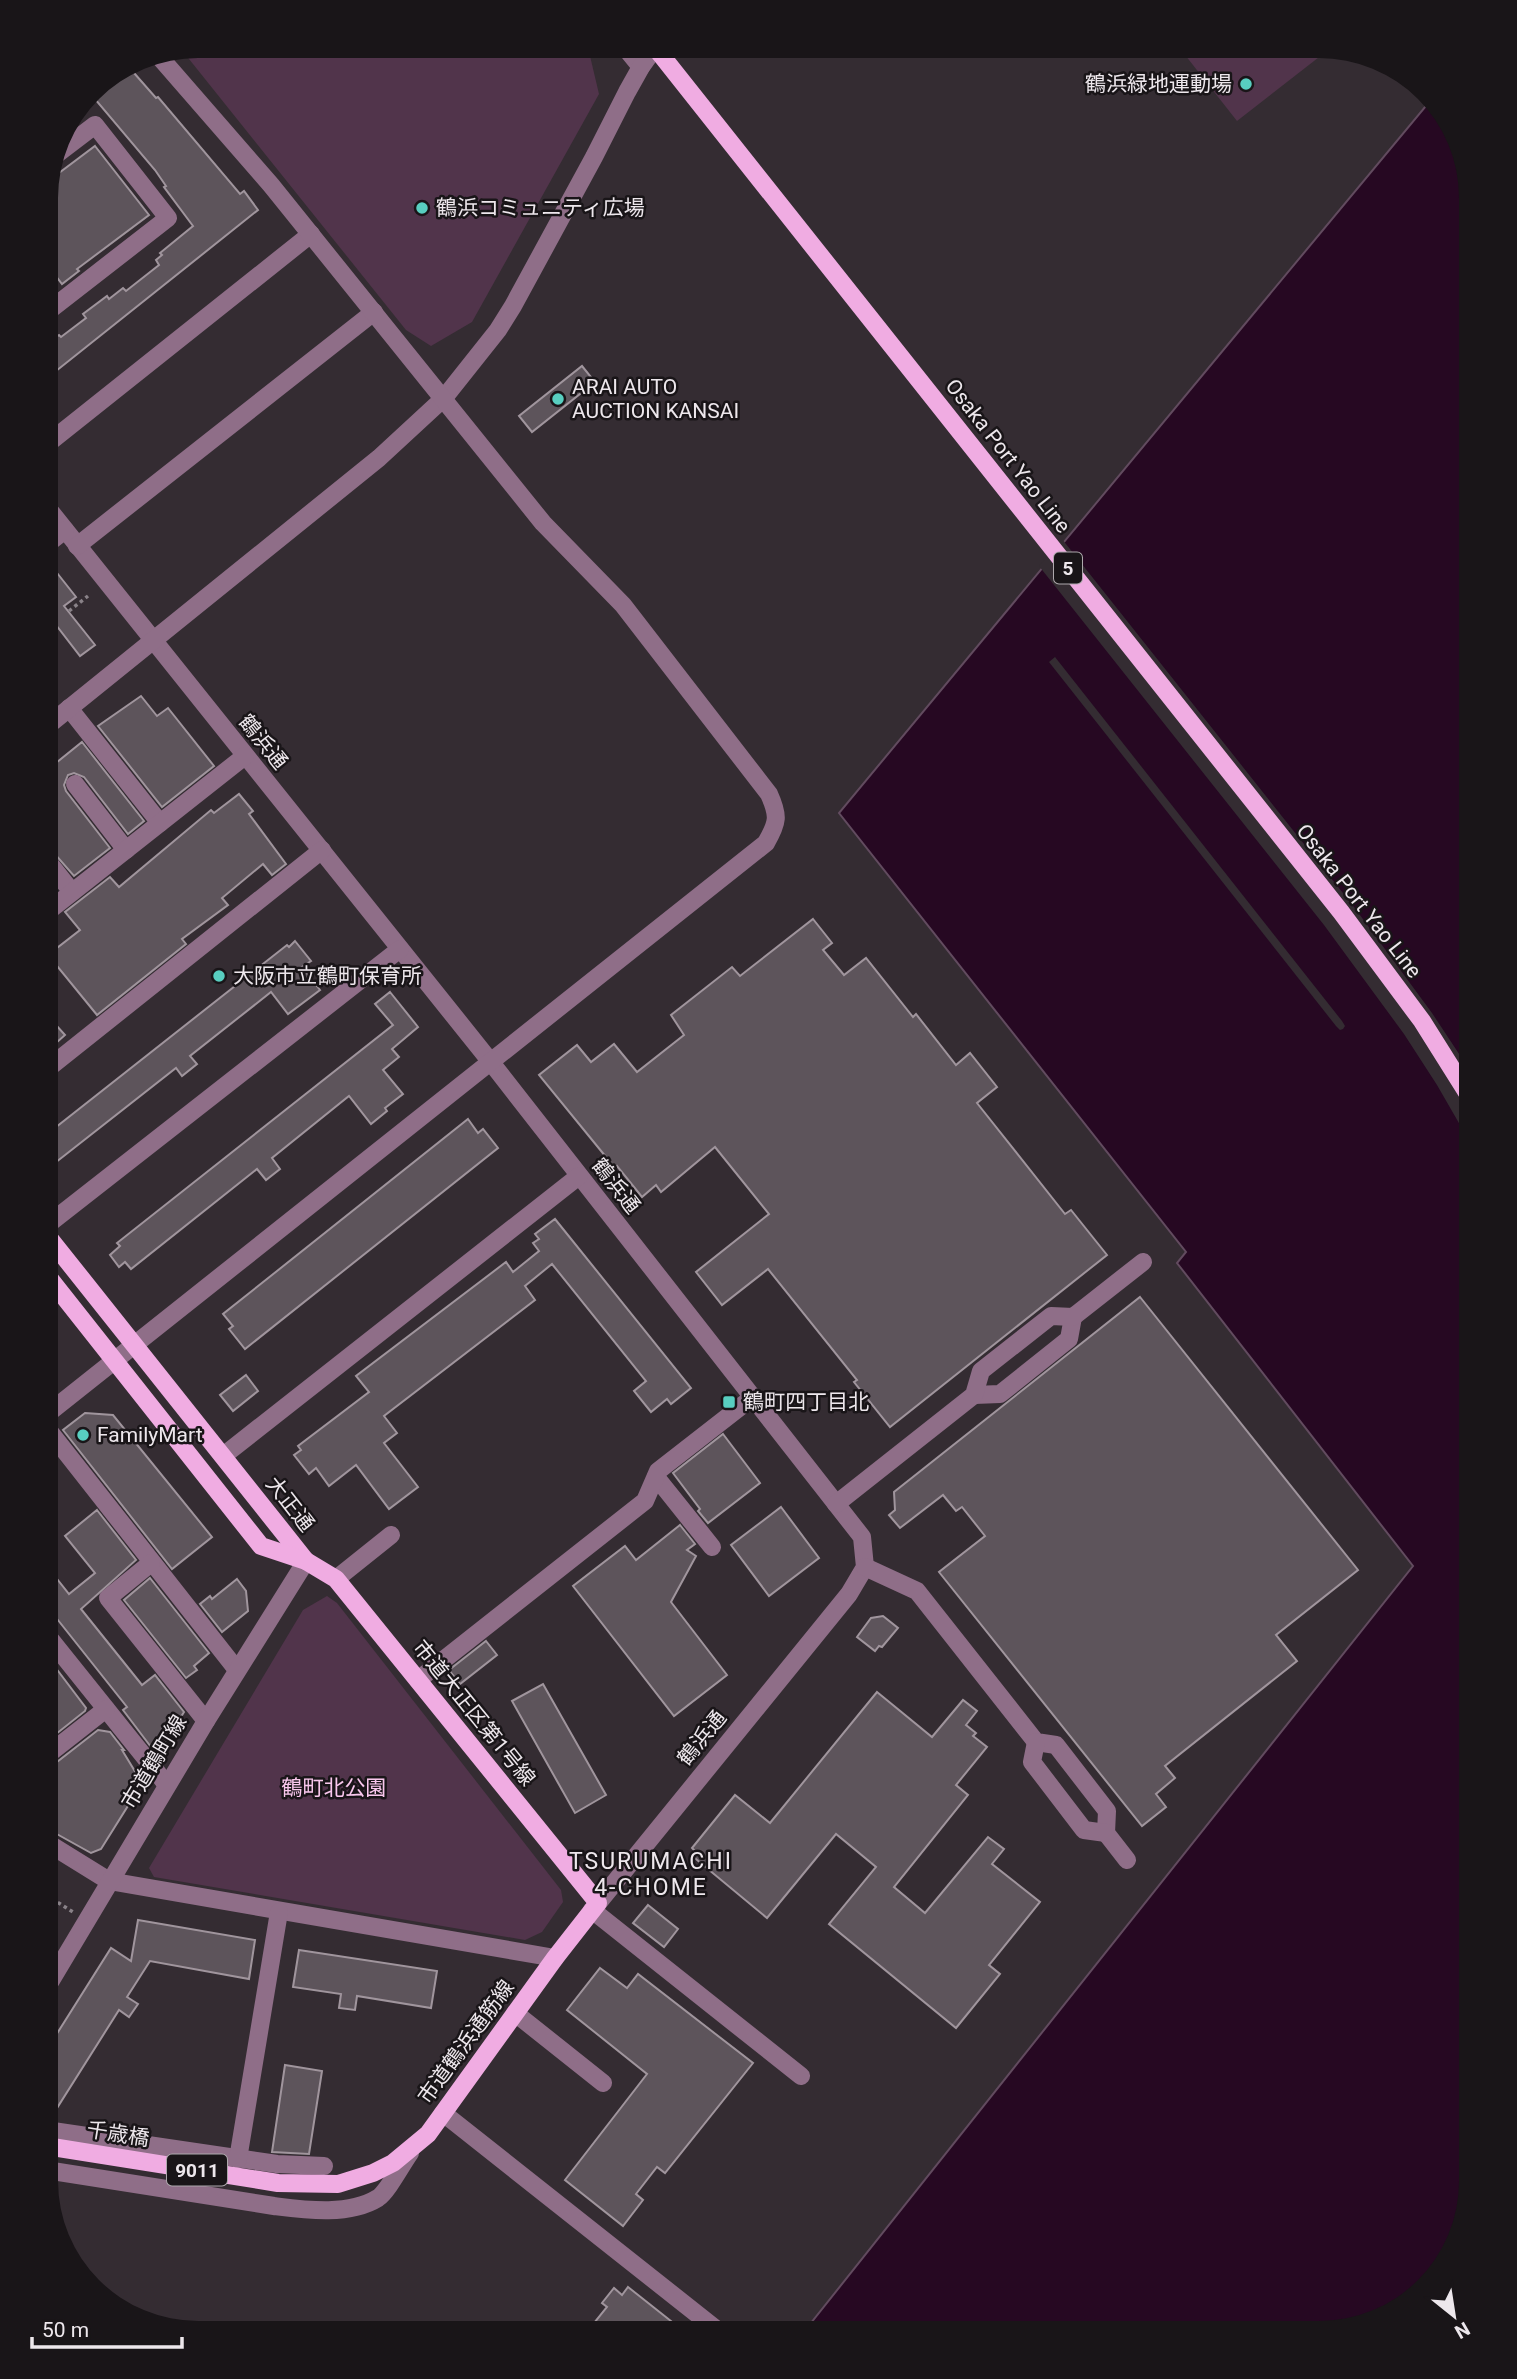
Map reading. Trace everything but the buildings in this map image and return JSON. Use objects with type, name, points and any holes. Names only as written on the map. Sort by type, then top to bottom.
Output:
[{"type":"main road","name":"Osaka Port Yao Line","points":[[665,58],[1341,912],[1422,1021],[1459,1079]]},
{"type":"main road","name":"大正通","points":[[58,1249],[306,1561]]},
{"type":"main road","name":"大正通","points":[[58,1289],[261,1546],[306,1561]]},
{"type":"main road","name":"市道大正区第1号線","points":[[306,1561],[336,1579],[595,1906]]},
{"type":"main road","name":"市道鶴浜通筋線","points":[[349,2182],[393,2164],[428,2134],[595,1906]]},
{"type":"main road","name":"千歳橋","points":[[58,2148],[278,2183],[313,2186],[349,2182]]},
{"type":"street","points":[[634,58],[640,66]]},
{"type":"street","points":[[58,717],[379,458],[444,398],[498,330],[513,306],[646,58]]},
{"type":"street","points":[[58,1405],[766,843],[776,827],[776,810],[769,794],[622,605],[544,523],[271,185],[163,62]]},
{"type":"street","points":[[58,304],[167,218],[95,125],[67,146]]},
{"type":"street","points":[[58,435],[311,234]]},
{"type":"street","points":[[77,546],[374,312]]},
{"type":"street","name":"鶴浜通","points":[[58,521],[489,1061],[862,1537],[865,1567],[849,1594],[595,1906]]},
{"type":"street","points":[[58,536],[65,530]]},
{"type":"street","points":[[69,708],[160,823]]},
{"type":"street","points":[[58,903],[245,756]]},
{"type":"street","points":[[75,784],[126,850]]},
{"type":"street","points":[[58,1060],[322,850]]},
{"type":"street","points":[[58,874],[72,892]]},
{"type":"street","points":[[58,1217],[400,949]]},
{"type":"street","points":[[223,1456],[579,1176]]},
{"type":"street","points":[[836,1504],[974,1395],[981,1371],[1052,1316],[1073,1317],[1143,1262]]},
{"type":"street","points":[[974,1395],[1000,1394],[1069,1339],[1073,1317]]},
{"type":"street","points":[[418,1680],[645,1501],[658,1471],[752,1397]]},
{"type":"street","points":[[58,1443],[237,1670]]},
{"type":"street","points":[[656,1477],[712,1547]]},
{"type":"street","points":[[336,1579],[391,1535]]},
{"type":"street","name":"市道鶴町線","points":[[58,1969],[167,1785],[306,1561]]},
{"type":"street","points":[[151,1563],[108,1598],[206,1721]]},
{"type":"street","points":[[865,1567],[917,1591],[1036,1742],[1056,1745],[1107,1811],[1106,1833],[1127,1860]]},
{"type":"street","points":[[58,1649],[167,1785]]},
{"type":"street","points":[[58,1747],[106,1709]]},
{"type":"street","points":[[1036,1742],[1032,1762],[1084,1830],[1106,1833]]},
{"type":"street","points":[[58,1849],[109,1881],[555,1958]]},
{"type":"street","points":[[595,1906],[801,2076]]},
{"type":"street","points":[[238,2159],[279,1912]]},
{"type":"street","points":[[515,2013],[603,2083]]},
{"type":"street","points":[[443,2113],[706,2321]]},
{"type":"street","points":[[58,2132],[238,2159],[324,2166]]},
{"type":"street","points":[[58,2172],[274,2206],[308,2210],[335,2209],[359,2206],[380,2197],[412,2150]]},
{"type":"path","points":[[69,611],[88,596]]},
{"type":"path","points":[[58,1902],[87,1920]]},
{"type":"green space","name":"鶴浜コミュニティ広場","points":[[590,58],[599,94],[472,322],[431,346],[406,330],[189,59]]},
{"type":"green space","name":"鶴浜緑地運動場","points":[[1187,58],[1318,58],[1237,121]]},
{"type":"green space","name":"鶴町北公園","points":[[327,1596],[337,1603],[561,1890],[563,1902],[542,1932],[525,1940],[154,1877],[149,1868],[303,1610]]},
{"type":"shaded area","points":[[1425,107],[1436,120],[1452,153],[1457,171],[1459,198],[1459,2181],[1454,2217],[1449,2235],[1436,2259],[1412,2286],[1381,2307],[1346,2319],[813,2321],[1413,1566],[1177,1263],[1186,1252],[839,813]]},
{"type":"pier","points":[[1062,539],[1354,907],[1459,1054],[1459,1123],[1404,1034],[1324,925],[1039,566]]},
{"type":"pier","points":[[1055,657],[1342,1021],[1345,1026],[1343,1029],[1340,1030],[1336,1026],[1049,662]]},
{"type":"place","name":"鶴浜緑地運動場","points":[[1246,84]]},
{"type":"place","name":"鶴浜コミュニティ広場","points":[[422,208]]},
{"type":"place","name":"ARAI AUTO AUCTION KANSAI","points":[[558,399]]},
{"type":"place","name":"大阪市立鶴町保育所","points":[[219,976]]},
{"type":"place","name":"鶴町四丁目北","points":[[729,1402]]},
{"type":"place","name":"FamilyMart","points":[[83,1435]]},
{"type":"district","name":"TSURUMACHI 4-CHOME","points":[[651,1874]]}]
